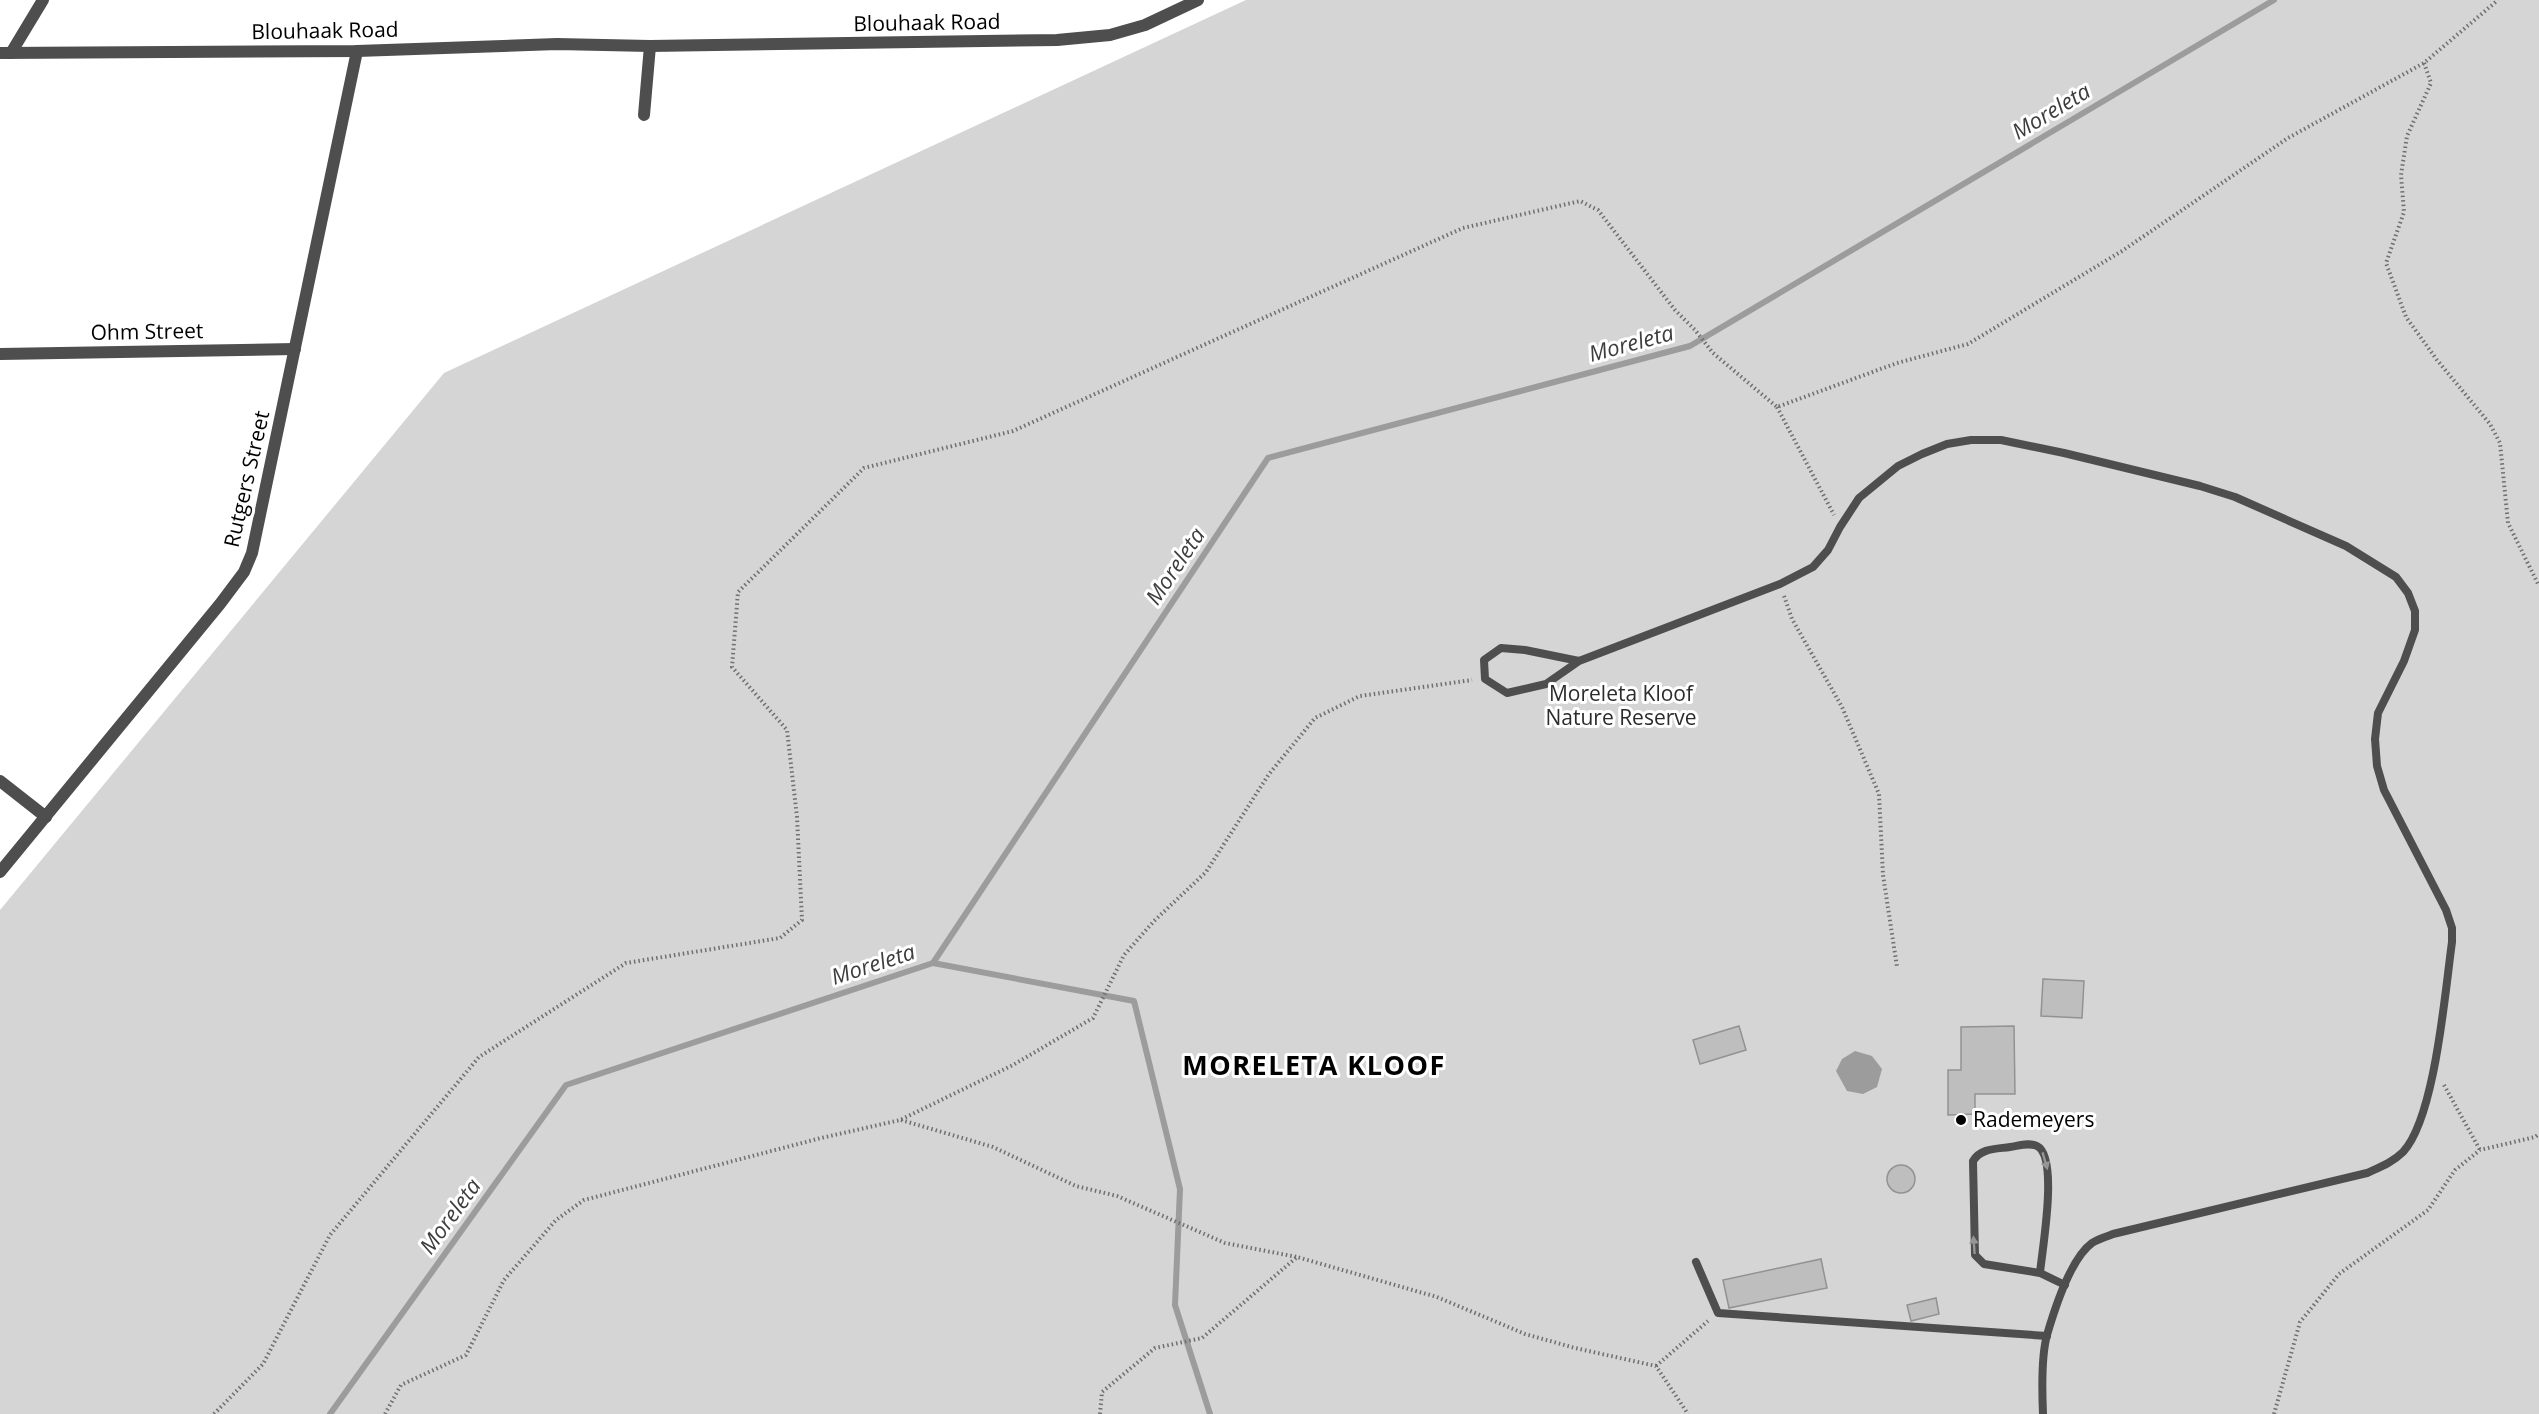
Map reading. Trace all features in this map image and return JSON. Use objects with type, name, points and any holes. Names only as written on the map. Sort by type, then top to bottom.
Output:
[{"type":"street","points":[[6,53],[43,0]]},
{"type":"street","name":"Blouhaak Road","points":[[6,53],[357,51],[557,44],[650,46],[1057,40],[1110,35],[1145,24],[1198,0]]},
{"type":"street","points":[[644,115],[650,46]]},
{"type":"street","name":"Rutgers Street","points":[[0,872],[244,572],[252,553],[357,51]]},
{"type":"street","name":"Ohm Street","points":[[0,354],[295,349]]},
{"type":"street","points":[[0,781],[46,817]]},
{"type":"lane","points":[[1579,661],[1525,650],[1501,648],[1484,660],[1485,679],[1507,693],[1546,684],[1579,661],[1780,584],[1813,567],[1828,550],[1859,498],[1898,466],[1947,444],[1971,440],[2001,440],[2189,483],[2235,497],[2346,546],[2396,577],[2408,593],[2415,611],[2415,630],[2404,661],[2378,713],[2375,740],[2377,766],[2384,789],[2446,910],[2452,928],[2452,942],[2428,1100],[2416,1132],[2403,1151],[2388,1164],[2367,1173],[2113,1234],[2091,1244],[2076,1261],[2047,1336],[2042,1392],[2043,1414]]},
{"type":"lane","points":[[2040,1273],[2048,1186],[2047,1162],[2044,1152],[2038,1146],[2029,1144],[1985,1151],[1977,1155],[1973,1161],[1975,1255],[1984,1264],[2040,1273],[2065,1285]]},
{"type":"lane","points":[[1696,1262],[1718,1313],[2047,1336]]},
{"type":"path","points":[[1777,407],[1897,363],[1968,344],[2122,251],[2288,138],[2424,63],[2498,0]]},
{"type":"path","points":[[2424,63],[2432,83],[2407,136],[2401,175],[2404,212],[2385,263],[2406,316],[2437,360],[2490,424],[2500,443],[2508,523],[2539,586]]},
{"type":"path","points":[[214,1414],[263,1364],[330,1235],[479,1057],[626,963],[780,938],[802,920],[797,817],[787,730],[732,667],[738,592],[864,468],[1013,431],[1463,228],[1580,201],[1598,210],[1675,310],[1713,353],[1777,407],[1840,527]]},
{"type":"path","points":[[1780,584],[1792,619],[1842,707],[1879,794],[1883,875],[1897,967]]},
{"type":"path","points":[[385,1414],[401,1385],[466,1355],[504,1280],[556,1220],[584,1200],[821,1138],[900,1120],[1013,1065],[1092,1018],[1124,955],[1154,921],[1206,872],[1269,774],[1315,718],[1360,696],[1485,679]]},
{"type":"path","points":[[2434,1065],[2480,1150]]},
{"type":"path","points":[[900,1120],[993,1147],[1076,1186],[1117,1196],[1225,1243],[1297,1257],[1437,1297],[1525,1334],[1656,1366],[1688,1414]]},
{"type":"path","points":[[2274,1414],[2300,1322],[2339,1274],[2428,1210],[2455,1170],[2480,1150],[2535,1137],[2539,1134]]},
{"type":"path","points":[[1100,1414],[1102,1392],[1155,1348],[1202,1338],[1297,1257]]},
{"type":"path","points":[[1656,1366],[1718,1313]]},
{"type":"green space","name":"Moreleta Kloof Nature Reserve","points":[[1246,0],[2539,0],[2539,1414],[0,1414],[0,910],[444,373]]},
{"type":"shaded area","points":[[1855,1051],[1872,1056],[1882,1069],[1877,1087],[1863,1094],[1847,1091],[1836,1071],[1842,1059]]},
{"type":"building","points":[[2043,979],[2084,981],[2082,1018],[2041,1016]]},
{"type":"building","points":[[1739,1026],[1746,1050],[1700,1064],[1693,1040]]},
{"type":"building","points":[[2014,1026],[2015,1094],[1975,1094],[1975,1114],[1948,1115],[1948,1070],[1961,1070],[1961,1027]]},
{"type":"building","points":[[1901,1165],[1911,1169],[1915,1179],[1911,1189],[1901,1193],[1891,1189],[1887,1179],[1891,1169]]},
{"type":"building","points":[[1821,1259],[1827,1288],[1729,1308],[1723,1280]]},
{"type":"building","points":[[1936,1298],[1939,1314],[1911,1321],[1907,1305]]},
{"type":"waterway","name":"Moreleta","points":[[330,1414],[566,1085],[933,963],[1268,458],[1690,346],[2274,0]]},
{"type":"waterway","points":[[933,963],[1134,1001],[1180,1189],[1175,1305],[1210,1414]]},
{"type":"place","name":"Rademeyers","points":[[1961,1120]]},
{"type":"district","name":"MORELETA KLOOF","points":[[1314,1066]]}]
